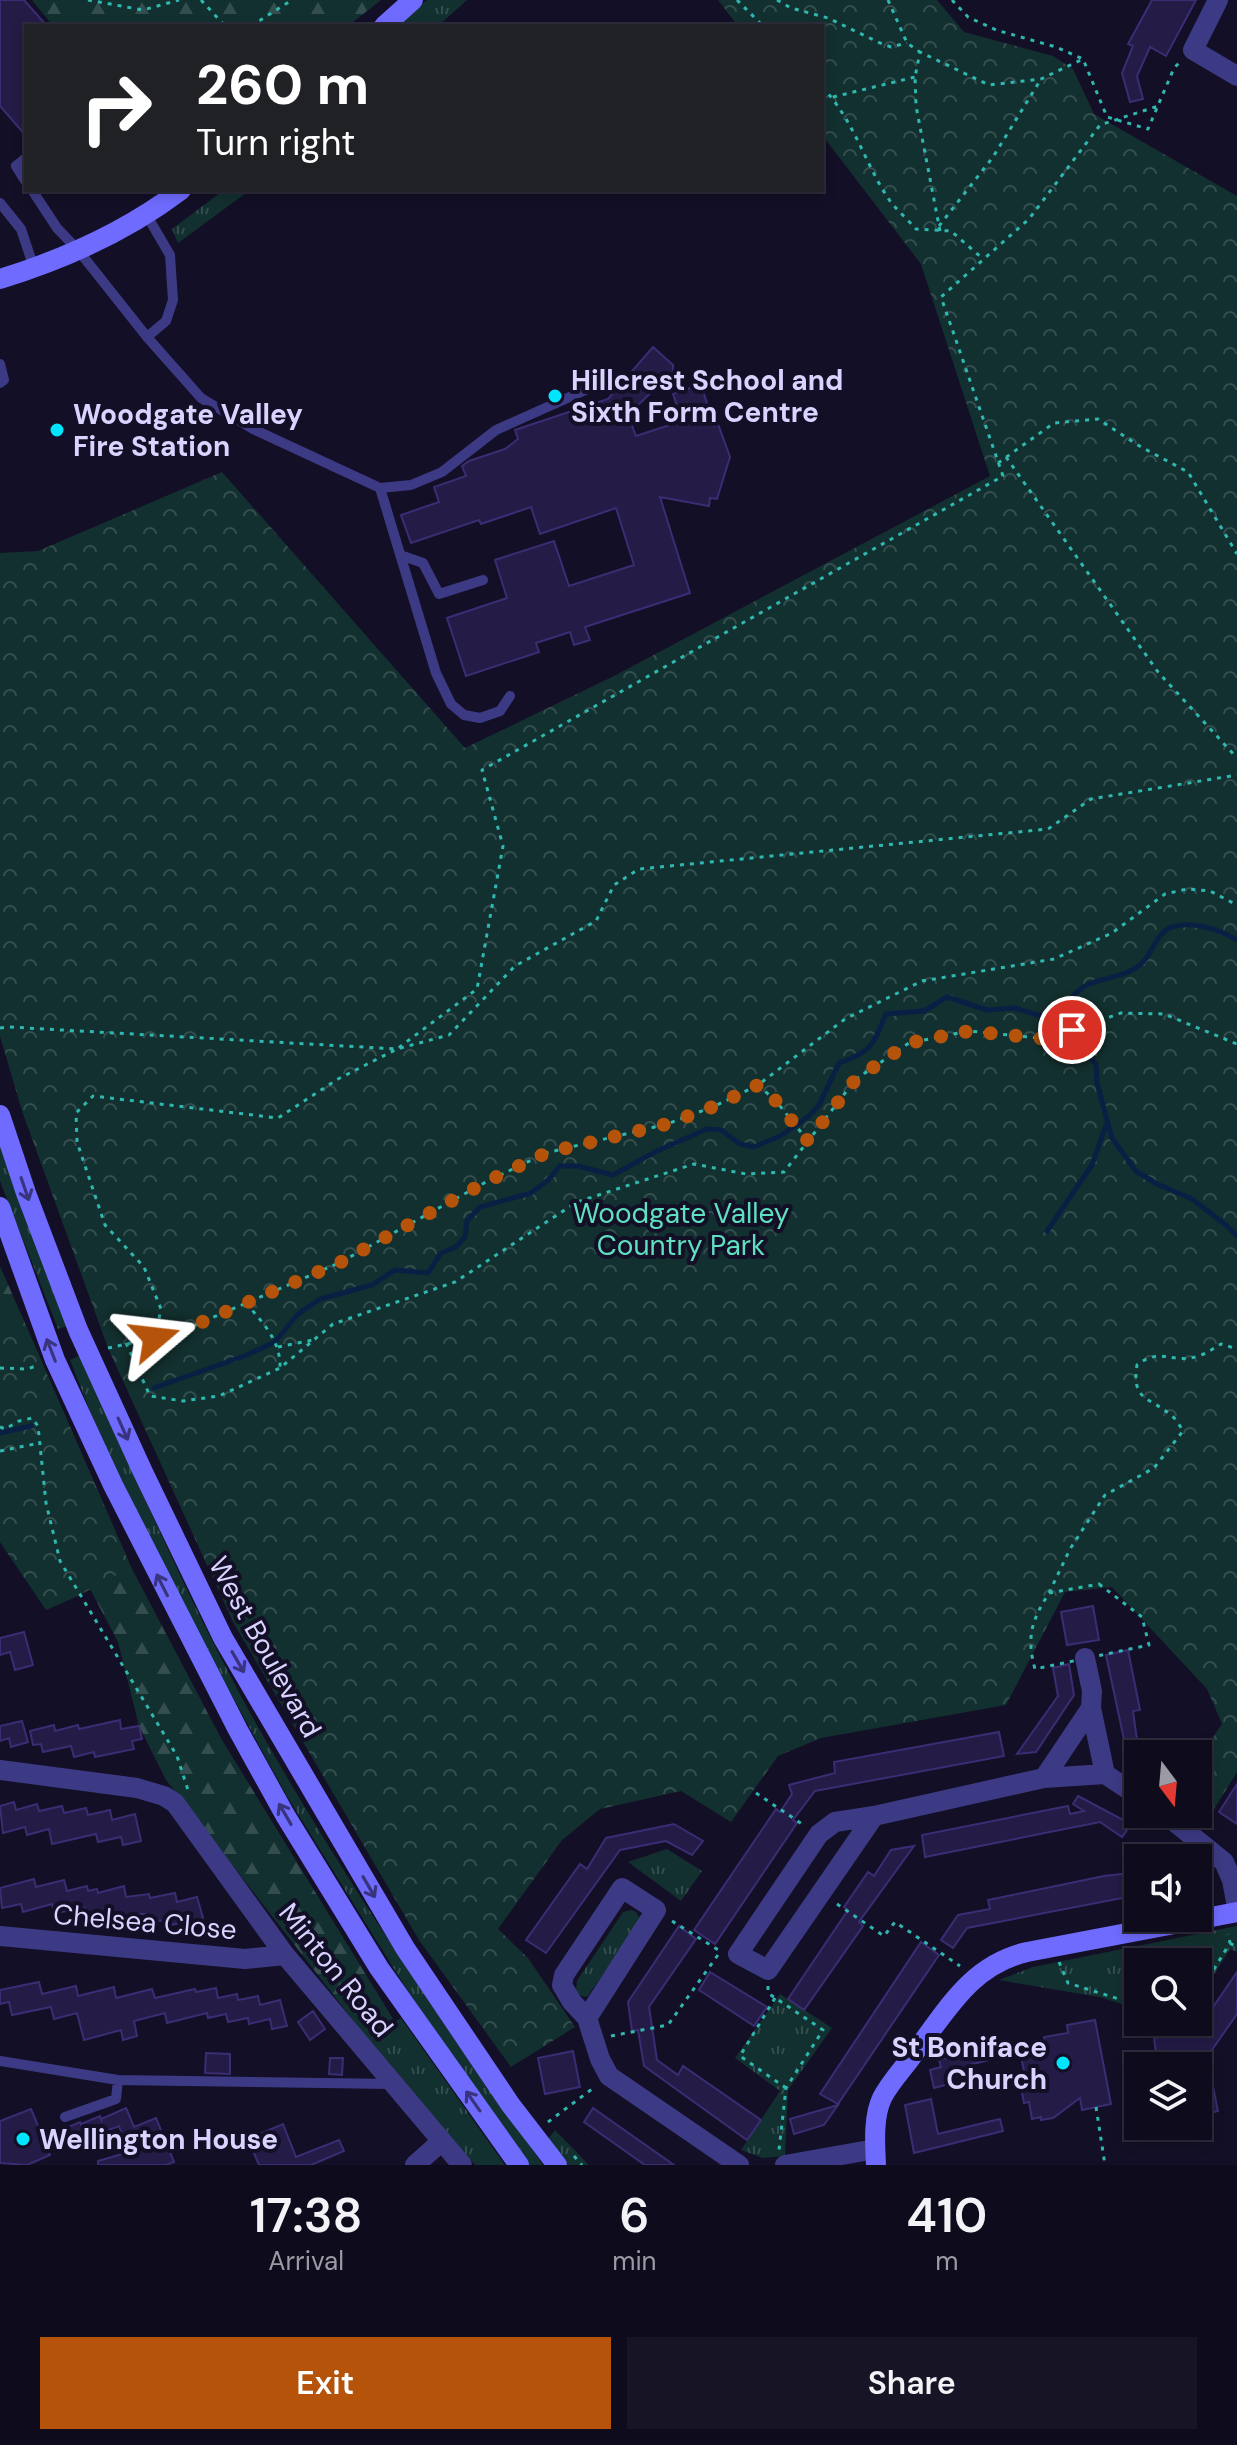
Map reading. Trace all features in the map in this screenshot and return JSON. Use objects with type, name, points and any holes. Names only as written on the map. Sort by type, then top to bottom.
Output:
[{"type":"main road","points":[[386,24],[413,0]]},
{"type":"main road","points":[[0,279],[78,250],[146,214],[178,192]]},
{"type":"main road","name":"West Boulevard","points":[[0,1115],[78,1330],[223,1638],[405,1948],[510,2104],[557,2165]]},
{"type":"main road","points":[[0,1207],[55,1360],[119,1499],[238,1730],[285,1815],[379,1968],[519,2165]]},
{"type":"main road","points":[[876,2157],[876,2120],[882,2098],[963,1987],[983,1972],[1006,1957],[1233,1911]]},
{"type":"street","points":[[1218,0],[1193,50],[1237,76]]},
{"type":"street","points":[[1085,1658],[1092,1691],[1091,1708],[1105,1774]]},
{"type":"street","points":[[1044,1778],[1091,1708]]},
{"type":"street","points":[[0,1770],[182,1797]]},
{"type":"street","points":[[874,1816],[768,1970],[729,1953],[819,1834],[835,1822],[1044,1778],[1105,1774],[1124,1787]]},
{"type":"street","name":"Minton Road","points":[[182,1797],[285,1955],[462,2165]]},
{"type":"street","points":[[1182,1828],[1224,1862],[1232,1880],[1233,1911]]},
{"type":"street","points":[[587,2018],[656,1910],[622,1888],[564,1975],[562,1985],[587,2018],[609,2076],[739,2165]]},
{"type":"street","name":"Chelsea Close","points":[[0,1936],[245,1959],[285,1955]]},
{"type":"street","points":[[415,2165],[442,2141]]},
{"type":"street","points":[[782,2159],[876,2157]]},
{"type":"lane","points":[[24,160],[16,166],[24,179]]},
{"type":"lane","points":[[33,192],[57,228],[201,398],[253,429],[380,488],[411,485],[442,472],[496,430],[592,387]]},
{"type":"lane","points":[[0,203],[21,229],[34,268]]},
{"type":"lane","points":[[146,214],[170,255],[173,300],[166,321],[147,337]]},
{"type":"lane","points":[[0,364],[4,380],[0,383]]},
{"type":"lane","points":[[380,488],[436,673],[451,704],[464,715],[480,718],[500,711],[510,696]]},
{"type":"lane","points":[[400,555],[423,563],[439,594],[483,580]]},
{"type":"lane","points":[[0,2061],[118,2080],[392,2084]]},
{"type":"lane","points":[[65,2117],[116,2099],[118,2080]]},
{"type":"path","points":[[88,0],[143,10],[179,0]]},
{"type":"path","points":[[201,0],[223,24]]},
{"type":"path","points":[[254,24],[292,0]]},
{"type":"path","points":[[737,0],[761,24]]},
{"type":"path","points":[[777,0],[791,8],[828,18],[891,47],[907,43]]},
{"type":"path","points":[[888,0],[907,43],[989,85],[1041,79],[1083,59]]},
{"type":"path","points":[[952,0],[968,17],[996,30],[1056,47],[1083,59],[1107,117],[1148,129],[1174,68],[1193,50]]},
{"type":"path","points":[[920,52],[915,77],[916,106],[939,228]]},
{"type":"path","points":[[832,97],[915,77]]},
{"type":"path","points":[[939,228],[993,157],[1041,79]]},
{"type":"path","points":[[824,89],[852,128],[890,200],[916,229],[951,231],[983,259]]},
{"type":"path","points":[[155,1338],[161,1309],[144,1267],[105,1225],[77,1142],[76,1113],[93,1096],[278,1118],[338,1079],[397,1049],[477,989],[503,846],[482,770],[1003,476],[941,297],[1029,219],[1100,125],[1158,106]]},
{"type":"path","points":[[998,463],[1054,423],[1098,419],[1188,472],[1237,554]]},
{"type":"path","points":[[1006,457],[1158,672],[1237,758]]},
{"type":"path","points":[[0,1028],[397,1049],[449,1035],[515,966],[596,921],[614,885],[639,869],[1048,829],[1091,799],[1237,775]]},
{"type":"path","points":[[98,1350],[193,1326],[339,1263],[486,1182],[546,1153],[667,1124],[715,1106],[758,1085],[845,1019],[922,981],[1054,959],[1112,933],[1165,894],[1187,889],[1210,891],[1237,905]]},
{"type":"path","points":[[126,1343],[150,1396],[183,1401],[219,1396],[280,1368],[333,1324],[455,1282],[577,1202],[694,1164],[746,1174],[784,1172],[856,1079],[909,1043],[969,1031],[1048,1039],[1121,1013],[1150,1013],[1164,1014],[1237,1044]]},
{"type":"path","points":[[758,1085],[776,1101],[808,1141]]},
{"type":"path","points":[[246,1303],[278,1347],[280,1368]]},
{"type":"path","points":[[278,1347],[316,1339]]},
{"type":"path","points":[[1049,1593],[1099,1584],[1142,1617],[1149,1645],[1035,1669],[1031,1655],[1031,1630],[1035,1615],[1070,1549],[1105,1495],[1154,1468],[1183,1431],[1172,1416],[1142,1399],[1134,1380],[1137,1365],[1147,1357],[1197,1357],[1221,1344],[1237,1349]]},
{"type":"path","points":[[0,1368],[27,1369]]},
{"type":"path","points":[[0,1427],[5,1429],[32,1418],[38,1426],[46,1503],[60,1561],[177,1756],[182,1797]]},
{"type":"path","points":[[0,1451],[40,1443]]},
{"type":"path","points":[[756,1793],[819,1834]]},
{"type":"path","points":[[821,1893],[884,1936],[895,1922],[983,1972]]},
{"type":"path","points":[[594,2039],[668,2025],[729,1953],[656,1910]]},
{"type":"path","points":[[1212,1972],[1230,1943],[1233,1911]]},
{"type":"path","points":[[1230,1943],[1237,1948]]},
{"type":"path","points":[[1053,1947],[1068,1983],[1124,2001]]},
{"type":"path","points":[[768,1970],[768,1993],[823,2030],[786,2088],[782,2159]]},
{"type":"path","points":[[775,1998],[740,2056],[786,2088]]},
{"type":"path","points":[[533,2133],[609,2076]]},
{"type":"path","points":[[1096,2107],[1105,2165]]},
{"type":"green space","points":[[32,0],[381,0],[351,24],[51,24]]},
{"type":"green space","points":[[427,0],[467,0],[440,24],[398,24]]},
{"type":"green space","name":"Woodgate Valley Country Park","points":[[718,0],[937,0],[964,32],[1053,56],[1073,69],[1094,114],[1237,196],[1237,1772],[1212,1812],[1211,1740],[1222,1724],[1207,1689],[1112,1587],[1065,1592],[1006,1705],[821,1738],[778,1756],[731,1822],[681,1791],[600,1809],[562,1840],[498,1929],[528,1958],[575,2027],[511,2067],[419,1940],[233,1622],[108,1348],[22,1111],[0,1036],[0,553],[38,551],[222,472],[465,748],[616,675],[990,476],[921,264],[824,138],[824,24],[736,24]]},
{"type":"green space","points":[[221,192],[247,192],[178,243],[172,229]]},
{"type":"green space","points":[[0,1142],[67,1326],[58,1329],[0,1181]]},
{"type":"green space","points":[[0,1266],[131,1567],[222,1740],[395,2022],[367,2038],[166,1780],[139,1726],[118,1642],[0,1418]]},
{"type":"green space","points":[[21,1314],[131,1567],[46,1610],[0,1542],[0,1319]]},
{"type":"green space","points":[[81,1355],[187,1590],[258,1727],[395,1950],[543,2165],[529,2165],[435,2035],[288,1798],[171,1584],[95,1424],[70,1360]]},
{"type":"green space","points":[[667,1849],[702,1871],[681,1901],[628,1862]]},
{"type":"green space","points":[[631,1910],[641,1920],[587,1997],[579,1995],[577,1981],[623,1912]]},
{"type":"green space","points":[[1237,1926],[1237,1952],[1230,1949],[1212,1978],[1212,1948],[1128,1948],[1212,1932]]},
{"type":"green space","points":[[1124,1949],[1124,2005],[1099,1997],[999,1980],[1033,1967]]},
{"type":"green space","points":[[780,1994],[832,2028],[788,2090],[785,2156],[763,2158],[741,2150],[780,2091],[735,2058]]},
{"type":"green space","points":[[401,2018],[505,2165],[475,2165],[367,2038]]},
{"type":"green space","points":[[555,2130],[589,2165],[568,2165],[548,2139]]},
{"type":"building","points":[[0,0],[24,0],[45,24],[24,24],[24,134],[0,106]]},
{"type":"building","points":[[1152,0],[1196,0],[1166,56],[1150,47],[1137,76],[1143,99],[1130,102],[1122,73],[1133,46],[1128,44]]},
{"type":"building","points":[[653,347],[673,365],[673,371],[628,415],[636,436],[682,421],[673,394],[701,384],[714,426],[718,424],[730,457],[717,499],[710,498],[709,506],[660,497],[690,593],[585,627],[590,640],[574,645],[570,632],[536,643],[539,652],[466,676],[447,618],[507,598],[495,560],[554,541],[569,586],[634,565],[616,508],[540,534],[531,507],[481,524],[479,520],[411,543],[401,515],[439,502],[434,487],[466,476],[462,466],[469,461],[505,449],[518,439],[515,430],[608,399]]},
{"type":"building","points":[[1093,1606],[1099,1640],[1067,1645],[1061,1612]]},
{"type":"building","points":[[24,1632],[33,1665],[15,1670],[10,1652],[0,1655],[0,1638]]},
{"type":"building","points":[[1128,1650],[1140,1710],[1133,1711],[1137,1740],[1124,1740],[1106,1655]]},
{"type":"building","points":[[1069,1664],[1074,1695],[1036,1752],[1017,1754],[1058,1696],[1053,1668]]},
{"type":"building","points":[[120,1720],[121,1729],[139,1726],[142,1739],[132,1741],[134,1749],[95,1757],[94,1752],[74,1757],[71,1746],[43,1752],[41,1744],[33,1745],[30,1731],[54,1725],[55,1731],[78,1725],[79,1729]]},
{"type":"building","points":[[22,1721],[28,1742],[11,1747],[9,1738],[0,1741],[0,1726]]},
{"type":"building","points":[[999,1732],[1004,1756],[815,1791],[793,1820],[797,1823],[715,1944],[694,1930],[776,1809],[780,1812],[792,1794],[789,1785],[835,1773],[834,1762]]},
{"type":"building","points":[[1237,1784],[1237,1824],[1219,1812]]},
{"type":"building","points":[[1078,1796],[1124,1820],[1124,1828],[1128,1828],[1122,1837],[1100,1822],[925,1857],[922,1835],[1068,1806],[1070,1814],[1084,1811],[1073,1804]]},
{"type":"building","points":[[14,1802],[16,1810],[37,1804],[39,1811],[62,1806],[64,1813],[86,1808],[88,1815],[110,1810],[112,1820],[135,1814],[141,1841],[123,1845],[121,1837],[98,1842],[96,1834],[52,1844],[49,1829],[27,1835],[25,1827],[3,1833],[0,1806]]},
{"type":"building","points":[[674,1824],[703,1841],[692,1855],[666,1841],[620,1850],[546,1953],[526,1940],[580,1864],[587,1869],[606,1838]]},
{"type":"building","points":[[914,1846],[859,1922],[863,1926],[804,2010],[788,1999],[848,1910],[844,1907],[868,1872],[874,1876],[891,1850]]},
{"type":"building","points":[[1124,1874],[1124,1898],[967,1928],[953,1948],[941,1940],[958,1915],[990,1909],[988,1900]]},
{"type":"building","points":[[34,1879],[36,1887],[64,1880],[67,1891],[87,1886],[88,1891],[97,1889],[98,1893],[124,1886],[126,1897],[149,1894],[150,1898],[175,1893],[177,1902],[197,1897],[203,1918],[166,1926],[165,1920],[146,1923],[145,1914],[114,1919],[112,1911],[88,1917],[85,1908],[54,1913],[52,1904],[23,1912],[21,1904],[2,1908],[0,1888]]},
{"type":"building","points":[[679,1926],[696,1939],[649,2007],[657,2060],[678,2075],[683,2066],[761,2120],[747,2140],[644,2066],[638,2030],[632,2031],[628,2002]]},
{"type":"building","points":[[921,1942],[939,1955],[838,2104],[820,2094]]},
{"type":"building","points":[[710,1972],[767,2007],[754,2026],[699,1990]]},
{"type":"building","points":[[1237,1972],[1237,2014],[1210,2052],[1156,2052],[1154,2038],[1212,2036],[1212,2009]]},
{"type":"building","points":[[39,1982],[42,1994],[76,1986],[78,1996],[114,1987],[116,1998],[152,1989],[155,1998],[195,1989],[196,1992],[216,1988],[218,1998],[237,1994],[238,2000],[258,1996],[260,2005],[280,2000],[287,2026],[272,2029],[270,2019],[249,2024],[248,2018],[228,2022],[226,2014],[208,2018],[207,2013],[167,2023],[165,2013],[134,2021],[137,2036],[123,2040],[121,2030],[84,2040],[77,2013],[54,2019],[51,2007],[12,2015],[9,2002],[0,2004],[0,1990]]},
{"type":"building","points":[[313,2011],[325,2029],[310,2040],[298,2022]]},
{"type":"building","name":"St Boniface Church","points":[[1095,2020],[1111,2104],[1082,2110],[1080,2098],[1053,2118],[1032,2119],[1029,2102],[1024,2103],[1019,2077],[1025,2076],[1020,2051],[1046,2046],[1044,2037],[1068,2033],[1067,2025]]},
{"type":"building","points":[[985,2042],[989,2060],[969,2065],[971,2072],[952,2077],[950,2070],[953,2083],[934,2088],[930,2070],[941,2067],[939,2060],[964,2053],[963,2047]]},
{"type":"building","points":[[573,2051],[580,2087],[545,2094],[538,2058]]},
{"type":"building","points":[[206,2053],[230,2054],[230,2074],[205,2073]]},
{"type":"building","points":[[330,2058],[343,2058],[342,2075],[329,2074]]},
{"type":"building","points":[[1212,2082],[1218,2111],[1212,2112]]},
{"type":"building","points":[[931,2099],[938,2134],[1000,2119],[1003,2131],[914,2153],[905,2105]]},
{"type":"building","points":[[838,2105],[824,2125],[794,2134],[790,2119]]},
{"type":"building","points":[[126,2108],[134,2127],[156,2118],[174,2162],[166,2165],[98,2165],[98,2161],[129,2152],[119,2126],[86,2136],[81,2124],[100,2116],[101,2119]]},
{"type":"building","points":[[593,2108],[674,2165],[645,2165],[584,2122]]},
{"type":"building","name":"Wellington House","points":[[31,2109],[43,2138],[80,2122],[85,2135],[48,2151],[50,2155],[27,2165],[0,2163],[0,2121]]},
{"type":"building","points":[[283,2124],[296,2157],[339,2140],[344,2151],[311,2165],[259,2165],[248,2139]]},
{"type":"waterway","points":[[154,1388],[275,1342],[298,1314],[320,1299],[372,1285],[395,1270],[428,1273],[441,1253],[456,1247],[465,1237],[467,1221],[480,1207],[531,1193],[560,1166],[578,1166],[613,1175],[707,1129],[721,1130],[740,1144],[754,1147],[780,1136],[808,1117],[819,1105],[839,1063],[859,1055],[870,1046],[886,1014],[924,1011],[947,997],[987,1010],[1014,1008],[1055,1020],[1083,987],[1129,972],[1141,964],[1167,929],[1180,925],[1206,927],[1237,940]]},
{"type":"waterway","points":[[1075,1037],[1096,1065],[1097,1083],[1112,1138],[1136,1171],[1192,1199],[1237,1236]]},
{"type":"waterway","points":[[1047,1231],[1092,1165],[1106,1125]]},
{"type":"waterway","points":[[0,1433],[31,1426]]},
{"type":"place","name":"Hillcrest School and Sixth Form Centre","points":[[555,396]]},
{"type":"place","name":"Woodgate Valley Fire Station","points":[[57,430]]},
{"type":"place","name":"St Boniface Church","points":[[1063,2063]]},
{"type":"place","name":"Wellington House","points":[[23,2139]]},
{"type":"route","points":[[155,1338],[193,1326],[339,1263],[435,1209],[546,1153],[667,1124],[758,1085],[776,1101],[808,1141],[856,1079],[909,1043],[969,1031],[1048,1039],[1072,1030]]}]
